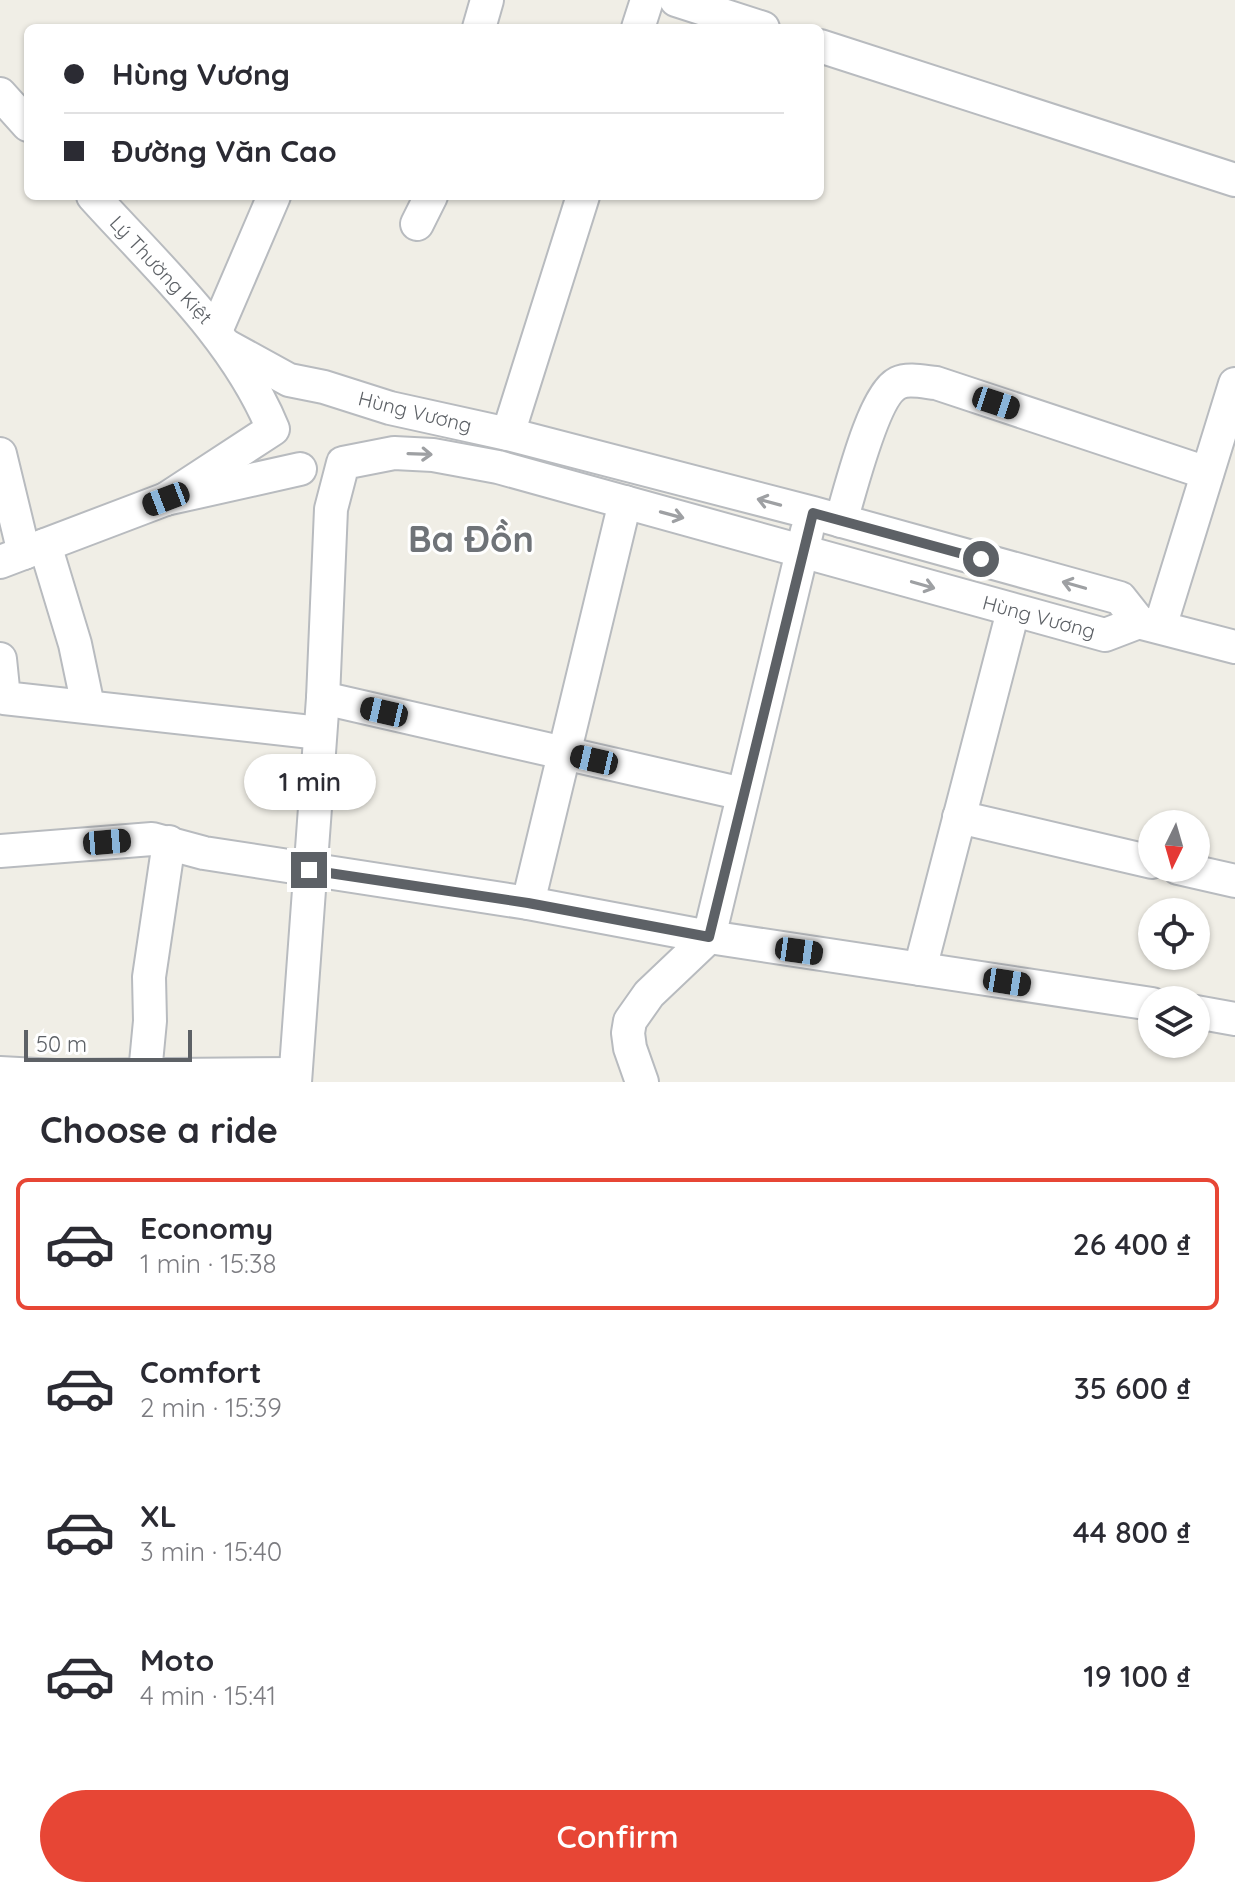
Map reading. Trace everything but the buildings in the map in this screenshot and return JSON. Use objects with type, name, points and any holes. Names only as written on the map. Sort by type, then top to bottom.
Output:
[{"type":"street","points":[[480,24],[487,0]]},
{"type":"street","points":[[639,24],[647,0]]},
{"type":"street","points":[[676,0],[751,24]]},
{"type":"street","points":[[824,47],[1235,180]]},
{"type":"street","points":[[0,94],[24,121]]},
{"type":"street","name":"Lý Thường Kiệt","points":[[97,200],[221,338]]},
{"type":"street","points":[[23,554],[166,499],[273,429],[276,414],[295,392],[324,387],[348,400],[359,425],[352,452],[318,468],[281,453],[273,429],[261,400],[221,338],[273,200]]},
{"type":"street","points":[[508,434],[582,200]]},
{"type":"street","name":"Hùng Vương","points":[[221,338],[289,380],[827,517],[1120,598],[1149,624]]},
{"type":"street","points":[[642,1082],[630,1048],[630,1021],[649,994],[709,937],[801,550],[827,517],[877,409],[891,389],[897,383],[906,381],[936,383],[1207,473]]},
{"type":"street","points":[[1235,384],[1207,473],[1149,624],[1235,647]]},
{"type":"street","name":"Hùng Vương","points":[[166,499],[394,453],[433,455],[498,467],[1105,635],[1149,624]]},
{"type":"street","points":[[0,454],[23,554],[75,644],[88,706]]},
{"type":"street","points":[[0,1073],[56,1076],[145,1073],[295,1078],[323,698],[331,509],[318,468]]},
{"type":"street","points":[[528,903],[625,502]]},
{"type":"street","points":[[920,969],[1013,611]]},
{"type":"street","points":[[0,659],[4,698],[320,733]]},
{"type":"street","points":[[323,698],[743,794]]},
{"type":"street","points":[[959,817],[1138,859]]},
{"type":"street","points":[[0,851],[126,840],[169,842],[204,853],[528,903],[709,937],[1138,1002]]},
{"type":"street","points":[[145,1073],[150,1021],[149,977],[169,842]]},
{"type":"street","points":[[1210,875],[1235,881]]},
{"type":"street","points":[[1210,1015],[1235,1019]]},
{"type":"district","name":"Ba Đồn","points":[[471,539]]},
{"type":"route","points":[[309,870],[528,903],[709,937],[801,550],[813,513],[981,559]]}]
